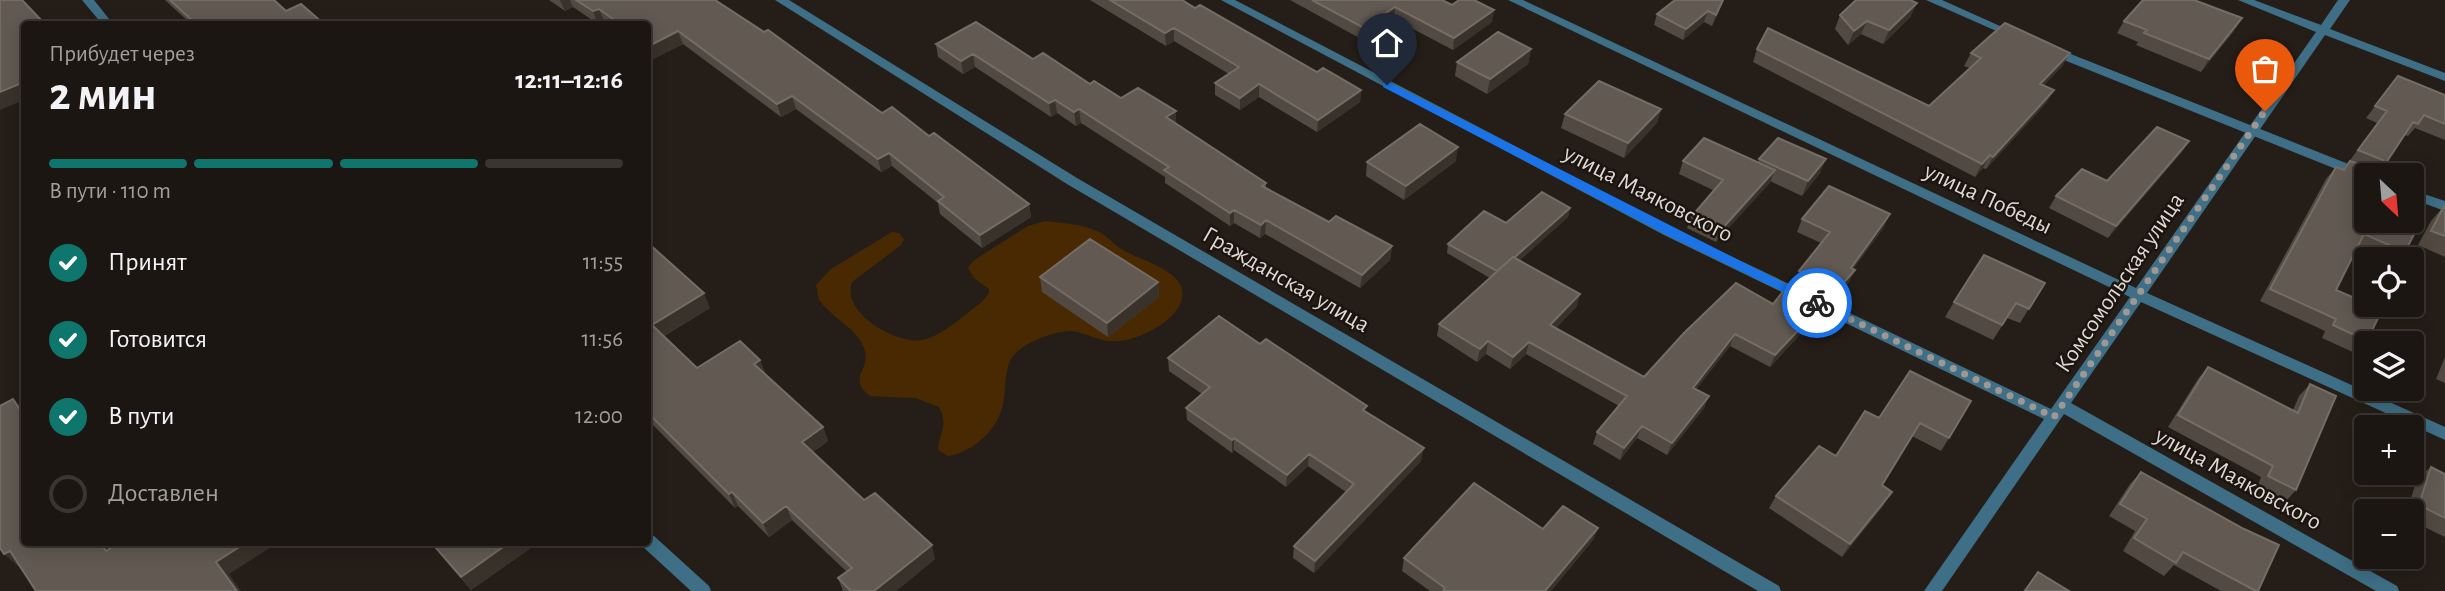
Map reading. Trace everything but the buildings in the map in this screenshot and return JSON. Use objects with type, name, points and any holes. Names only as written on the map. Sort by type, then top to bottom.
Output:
[{"type":"street","points":[[88,0],[106,21]]},
{"type":"street","name":"Гражданская улица","points":[[780,0],[1072,181],[1773,591]]},
{"type":"street","name":"улица Маяковского","points":[[1227,0],[1669,232],[2059,411],[2391,591]]},
{"type":"street","name":"улица Победы","points":[[1514,0],[2139,296],[2445,434]]},
{"type":"street","points":[[1932,0],[2032,43]]},
{"type":"street","points":[[2244,0],[2321,32],[2445,77]]},
{"type":"street","name":"Комсомольская улица","points":[[1932,591],[2139,296],[2250,131],[2344,0]]},
{"type":"street","points":[[2045,48],[2354,171]]},
{"type":"street","points":[[2424,198],[2445,206]]},
{"type":"street","points":[[651,544],[703,591]]},
{"type":"shaded area","points":[[1045,221],[1078,225],[1097,231],[1123,250],[1163,269],[1179,283],[1181,302],[1170,318],[1140,336],[1119,341],[1069,331],[1045,336],[1023,347],[1008,365],[1003,404],[996,423],[975,445],[948,456],[938,450],[943,424],[939,407],[915,398],[870,396],[863,390],[860,379],[866,358],[862,343],[852,330],[820,301],[816,285],[831,269],[892,232],[899,233],[904,239],[901,245],[852,282],[850,293],[862,315],[885,332],[911,340],[930,338],[954,324],[989,293],[989,289],[974,278],[968,268],[973,261],[1028,226]]},
{"type":"way so far","points":[[1817,303],[2054,417],[2265,111]]},
{"type":"route","points":[[1387,85],[1669,232],[1817,303]]}]
